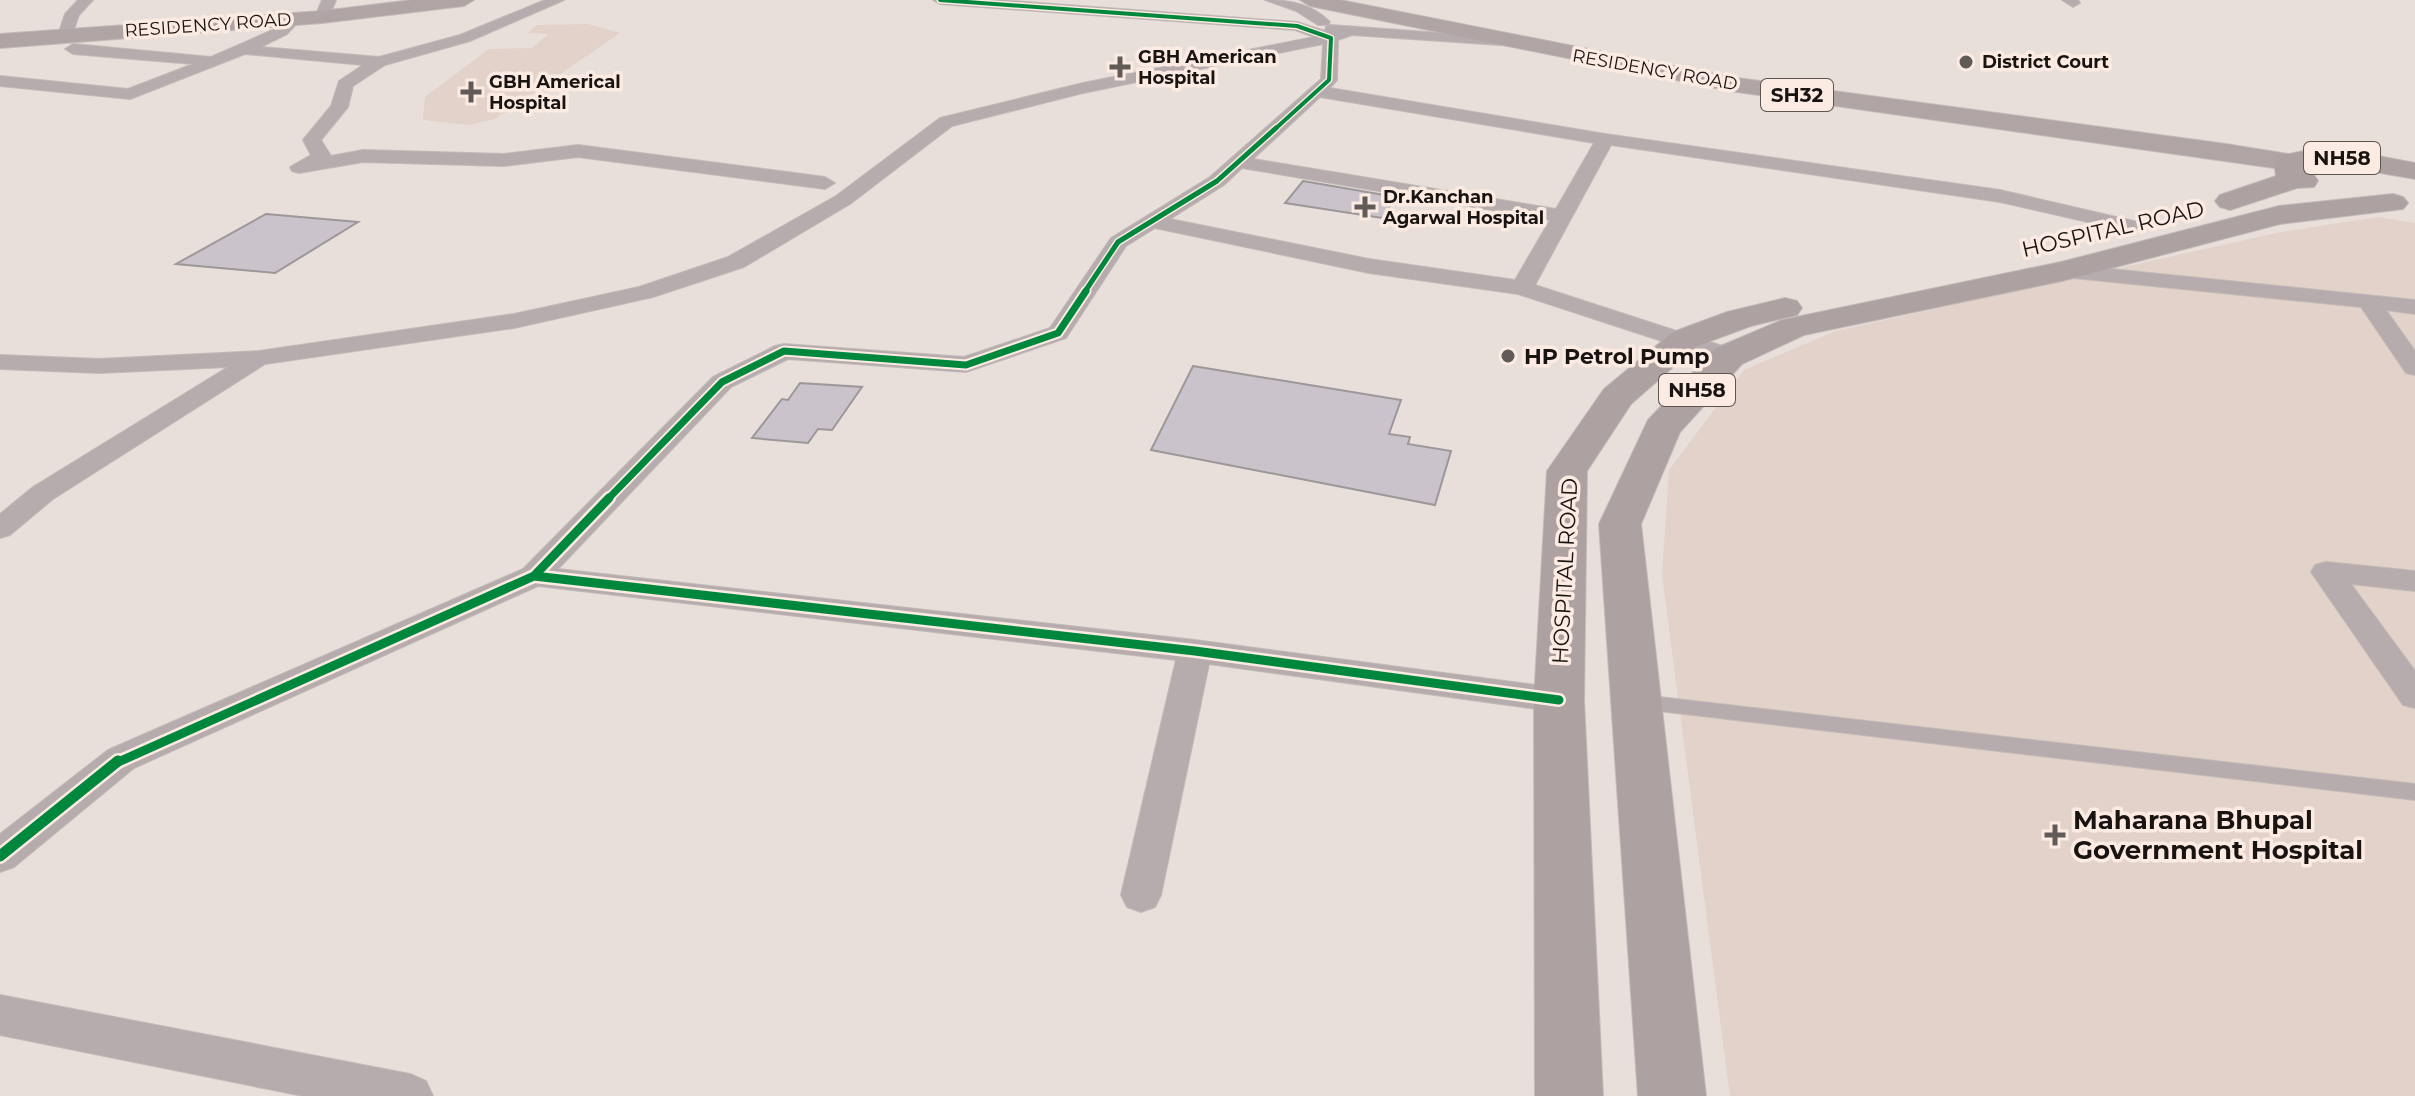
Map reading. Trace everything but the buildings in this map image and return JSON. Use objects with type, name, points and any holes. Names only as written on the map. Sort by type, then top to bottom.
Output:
[{"type":"highway","name":"NH58","points":[[2298,166],[2408,194]]},
{"type":"highway","name":"HOSPITAL ROAD","points":[[1569,1096],[1559,700],[1567,471],[1617,397],[1685,339],[1739,319],[2246,197],[2298,166]]},
{"type":"highway","name":"NH58","points":[[1672,1096],[1620,524],[1662,428],[1729,356],[1794,327],[2062,271],[2279,215],[2408,194]]},
{"type":"main road","points":[[0,32],[69,37],[423,0]]},
{"type":"main road","name":"RESIDENCY ROAD","points":[[0,41],[294,19],[325,9],[464,0]]},
{"type":"main road","name":"RESIDENCY ROAD","points":[[1310,0],[1510,43],[1792,94],[2180,144],[2298,166]]},
{"type":"main road","points":[[1354,0],[1642,59],[2298,166]]},
{"type":"street","points":[[86,0],[72,14],[69,37],[215,61]]},
{"type":"street","points":[[557,0],[465,38],[379,62],[345,84],[339,107],[312,140],[322,157],[299,167],[363,156],[504,160],[578,151],[825,183]]},
{"type":"street","points":[[940,0],[1510,43]]},
{"type":"street","points":[[1272,0],[1315,15],[1337,32]]},
{"type":"street","points":[[0,81],[130,94],[242,50],[282,31],[294,19]]},
{"type":"street","points":[[0,856],[121,759],[534,576],[722,382],[784,351],[966,365],[1058,333],[1118,242],[1217,181],[1329,80],[1337,32]]},
{"type":"street","points":[[0,362],[99,366],[259,358],[514,321],[645,292],[736,262],[843,200],[946,122],[1083,88],[1337,32]]},
{"type":"street","points":[[242,50],[379,62]]},
{"type":"street","points":[[1316,91],[1605,139],[2000,196],[2131,226]]},
{"type":"street","points":[[1522,288],[1605,139]]},
{"type":"street","points":[[1238,162],[1562,216]]},
{"type":"street","points":[[1151,221],[1369,266],[1522,288],[1685,339],[1729,356]]},
{"type":"street","points":[[2062,271],[2415,307]]},
{"type":"street","points":[[2368,301],[2415,368]]},
{"type":"street","points":[[0,529],[43,493],[259,358]]},
{"type":"street","points":[[2415,581],[2326,572],[2415,696]]},
{"type":"street","points":[[534,576],[1195,651],[1559,700]]},
{"type":"street","points":[[1141,895],[1195,651]]},
{"type":"street","points":[[0,1015],[410,1096]]},
{"type":"lane","points":[[1637,701],[2415,792]]},
{"type":"shaded area","points":[[588,24],[620,33],[495,119],[468,125],[423,120],[425,97],[489,49],[532,48],[549,34],[528,33],[537,25]]},
{"type":"shaded area","name":"Maharana Bhupal Government Hospital","points":[[2378,217],[2415,223],[2415,1096],[1730,1096],[1662,575],[1669,470],[1744,370],[1836,331],[2281,232]]},
{"type":"cycle path","points":[[534,576],[722,382],[784,351],[966,365],[1058,333],[1118,242],[1217,181],[1329,80],[1331,38],[1297,26],[940,0]]},
{"type":"cycle path","points":[[0,856],[121,759],[534,576],[1195,651],[1559,700]]},
{"type":"place","name":"District Court","points":[[1966,62]]},
{"type":"place","name":"GBH American Hospital","points":[[1120,67]]},
{"type":"place","name":"GBH Americal Hospital","points":[[471,92]]},
{"type":"place","name":"Dr.Kanchan Agarwal Hospital","points":[[1365,207]]},
{"type":"place","name":"HP Petrol Pump","points":[[1508,356]]},
{"type":"place","name":"Maharana Bhupal Government Hospital","points":[[2055,835]]}]
